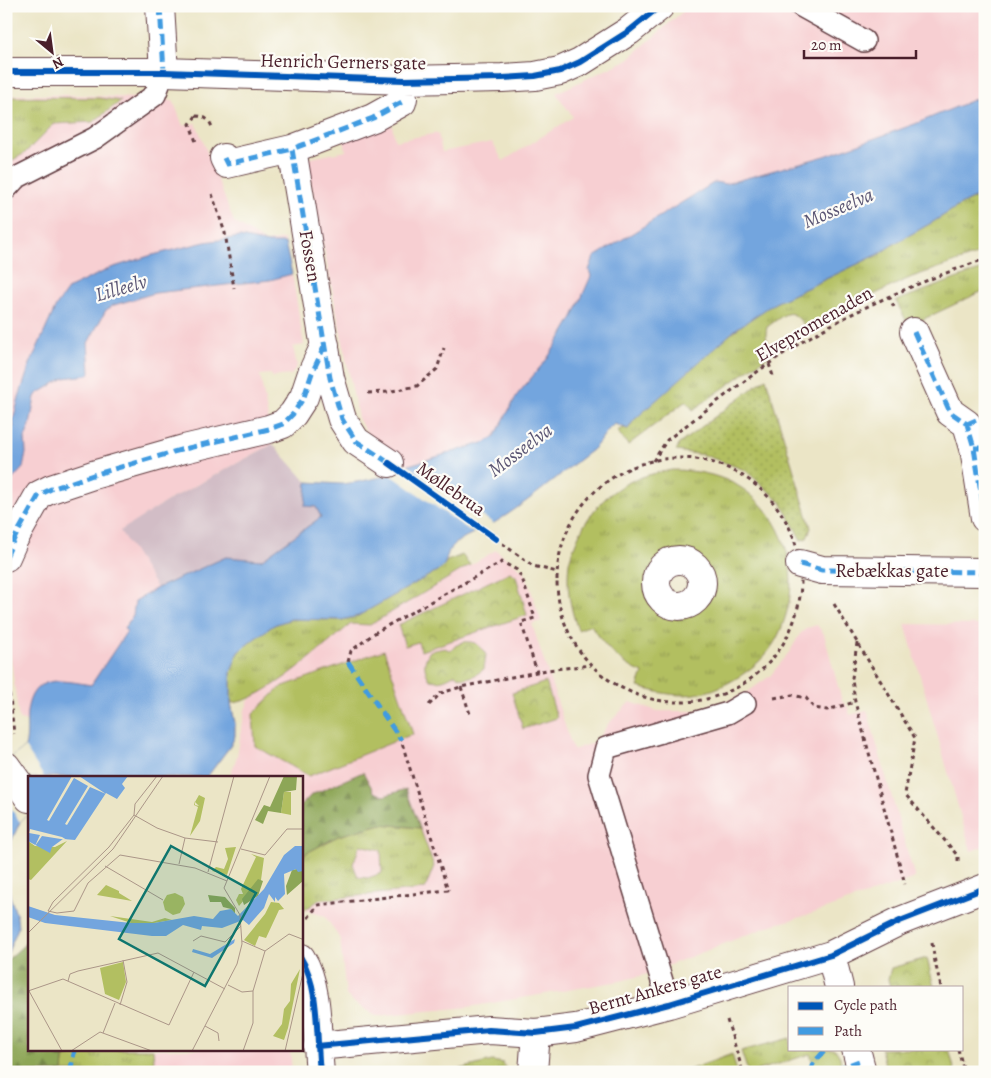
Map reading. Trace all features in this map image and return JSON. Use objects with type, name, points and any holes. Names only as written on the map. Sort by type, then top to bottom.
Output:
[{"type":"street","points":[[160,6],[164,72]]},
{"type":"street","name":"Henrich Gerners gate","points":[[6,72],[164,72],[404,80],[535,76],[560,70],[580,62],[629,31],[660,6]]},
{"type":"street","points":[[224,158],[226,164],[292,149],[373,118],[402,102],[403,98]]},
{"type":"street","name":"Fossen","points":[[292,149],[330,378],[342,419],[356,441],[389,463]]},
{"type":"street","points":[[914,332],[950,412],[978,434],[985,518]]},
{"type":"street","points":[[6,557],[39,495],[51,489],[148,459],[283,424],[293,414],[304,397],[312,373],[325,345]]},
{"type":"street","name":"Rebækkas gate","points":[[803,568],[822,570],[985,572]]},
{"type":"street","points":[[6,766],[28,797]]},
{"type":"street","name":"Bernt Ankers gate","points":[[318,1059],[489,1030],[536,1033],[576,1028],[669,1004],[831,955],[900,920],[985,888]]},
{"type":"street","points":[[831,955],[840,986]]},
{"type":"street","points":[[302,960],[314,988],[318,1059]]},
{"type":"street","points":[[533,1072],[536,1033]]},
{"type":"street","points":[[856,1050],[862,1072]]},
{"type":"lane","points":[[801,6],[864,40]]},
{"type":"lane","points":[[6,189],[16,178],[94,138],[155,95],[164,72]]},
{"type":"lane","points":[[669,1004],[599,775],[606,748],[728,713],[738,697]]},
{"type":"path","points":[[197,147],[190,124],[196,116],[204,116],[211,122]]},
{"type":"path","points":[[209,186],[225,233],[234,288]]},
{"type":"path","points":[[335,393],[387,392],[417,386],[437,369],[444,348]]},
{"type":"path","points":[[769,364],[774,379]]},
{"type":"path","points":[[738,697],[772,659],[786,638],[796,615],[803,568],[784,517],[768,497],[750,480],[727,468],[703,460],[678,458],[653,461],[628,469],[606,483],[587,501],[572,522],[562,546],[557,572],[558,597],[564,622],[575,645],[591,665],[610,681],[633,693],[657,700],[683,702],[738,697],[773,698],[792,695],[806,698],[814,708],[827,710],[855,702]]},
{"type":"path","points":[[496,539],[533,566],[557,572]]},
{"type":"path","points":[[348,662],[351,651],[376,632],[502,562],[517,570],[522,578],[535,618],[521,622],[536,672]]},
{"type":"path","points":[[832,600],[915,738],[906,794],[958,856],[959,865]]},
{"type":"path","points":[[857,642],[852,678],[855,702],[906,888]]},
{"type":"path","points":[[6,662],[14,738]]},
{"type":"path","points":[[429,705],[441,693],[461,687],[536,672],[591,665]]},
{"type":"path","points":[[461,687],[471,716]]},
{"type":"path","points":[[308,918],[318,906],[448,890],[401,740]]},
{"type":"path","points":[[931,936],[935,962],[942,986]]},
{"type":"path","points":[[958,1050],[964,1072]]},
{"type":"path","points":[[737,1052],[743,1072]]},
{"type":"shaded area","points":[[689,6],[985,6],[985,95],[915,124],[825,156],[725,184],[715,182],[594,257],[589,270],[591,276],[573,317],[547,359],[517,395],[495,436],[486,442],[409,465],[381,448],[364,429],[358,418],[306,159],[346,151],[343,135],[392,125],[395,141],[438,133],[442,152],[492,142],[503,161],[573,117],[556,93],[627,60]]},
{"type":"shaded area","points":[[6,95],[79,95],[173,100],[183,126],[196,123],[234,222],[266,242],[284,239],[304,345],[293,347],[297,366],[291,375],[272,377],[271,374],[260,375],[273,444],[169,500],[121,531],[158,589],[135,601],[133,615],[124,628],[127,631],[91,685],[68,682],[27,713],[28,721],[19,720],[6,621]]},
{"type":"shaded area","points":[[273,444],[307,482],[305,505],[316,507],[322,517],[261,560],[226,557],[157,588],[120,531],[169,500]]},
{"type":"shaded area","points":[[496,550],[525,572],[541,621],[532,624],[573,750],[597,741],[608,724],[630,702],[658,711],[694,711],[722,704],[749,691],[770,676],[790,651],[800,634],[807,628],[817,625],[824,634],[842,701],[848,707],[850,715],[867,710],[915,878],[805,916],[772,925],[644,975],[620,981],[469,1007],[376,1016],[354,1003],[346,995],[340,939],[325,916],[302,909],[302,776],[230,776],[237,756],[245,710],[249,700],[268,688],[351,624],[370,625]]},
{"type":"shaded area","points":[[905,624],[985,625],[985,846],[971,851]]},
{"type":"shaded area","points":[[68,1050],[290,1050],[292,1072],[63,1072]]},
{"type":"green space","points":[[10,97],[99,98],[121,101],[93,122],[54,124],[25,153],[6,164],[6,110],[9,109]]},
{"type":"green space","points":[[985,194],[985,252],[912,277],[860,301],[808,330],[793,314],[780,317],[767,327],[767,340],[775,351],[693,410],[686,401],[628,445],[617,431],[623,428],[628,429],[634,420],[702,358],[756,315],[775,303],[881,253],[896,242],[961,205]]},
{"type":"green space","points":[[985,268],[985,290],[909,326],[896,301]]},
{"type":"green space","points":[[766,378],[811,528],[807,538],[801,540],[781,502],[745,470],[704,455],[676,451],[679,444]]},
{"type":"green space","points":[[672,470],[712,475],[735,484],[750,494],[774,521],[782,537],[790,571],[791,589],[788,607],[778,636],[768,652],[754,666],[728,683],[715,689],[687,695],[666,694],[638,687],[643,673],[627,665],[613,654],[591,625],[578,630],[568,589],[569,563],[572,554],[585,523],[600,504],[617,489],[628,483],[647,475]],"holes":[[[680,559],[695,565],[703,579],[700,595],[687,605],[671,605],[658,594],[655,578],[664,564]]]},
{"type":"green space","points":[[462,555],[470,565],[370,625],[351,624],[277,683],[245,700],[231,703],[231,672],[238,652],[274,625],[291,619],[342,620],[358,616],[442,568],[447,561]]},
{"type":"green space","points":[[510,572],[516,576],[527,615],[421,651],[418,642],[405,646],[398,625]]},
{"type":"green space","points":[[463,642],[471,642],[482,648],[486,655],[484,669],[466,678],[455,674],[443,680],[430,680],[425,665],[430,651],[445,648],[451,651],[455,646]]},
{"type":"green space","points":[[384,650],[413,734],[309,776],[255,746],[253,714],[281,687]]},
{"type":"green space","points":[[546,682],[557,718],[523,729],[512,693]]},
{"type":"green space","points":[[363,772],[374,792],[384,796],[406,789],[420,828],[381,824],[338,836],[302,855],[302,805],[311,795]]},
{"type":"green space","points":[[381,824],[420,828],[434,866],[425,889],[319,900],[305,910],[302,909],[302,855],[338,836]],"holes":[[[360,845],[381,850],[382,873],[368,878],[358,877],[353,864]]]},
{"type":"green space","points":[[28,939],[28,1050],[68,1050],[63,1072],[6,1072],[6,961],[24,945]]},
{"type":"green space","points":[[927,958],[934,986],[890,986],[888,979],[891,968]]},
{"type":"green space","points":[[788,1039],[788,1050],[836,1050],[840,1057],[842,1072],[815,1072],[810,1054],[748,1072],[741,1051]]},
{"type":"green space","points":[[68,1050],[153,1050],[155,1072],[63,1072]]},
{"type":"green space","points":[[881,1050],[949,1050],[955,1072],[887,1072]]},
{"type":"green space","points":[[732,1054],[737,1072],[683,1072]]},
{"type":"green space","points":[[492,1061],[503,1063],[507,1072],[448,1072]]},
{"type":"water","name":"Mosseelva","points":[[985,95],[985,194],[961,205],[896,242],[881,253],[775,303],[736,329],[634,420],[628,429],[615,424],[592,450],[532,497],[494,523],[455,544],[449,550],[442,568],[358,616],[342,620],[291,619],[274,625],[254,639],[238,652],[231,672],[231,703],[235,723],[235,736],[231,745],[208,776],[28,776],[28,813],[20,822],[6,859],[6,762],[25,747],[27,712],[30,699],[42,685],[50,682],[59,681],[91,685],[127,631],[124,629],[133,615],[135,601],[157,588],[226,557],[261,560],[321,517],[316,507],[305,506],[307,482],[342,484],[391,475],[409,465],[486,442],[495,436],[517,395],[547,359],[573,317],[591,276],[589,270],[594,257],[715,182],[725,184],[825,156],[915,124]]},
{"type":"water","name":"Lilleelv","points":[[240,237],[268,243],[285,243],[292,274],[270,280],[155,293],[114,305],[106,310],[88,343],[90,373],[88,375],[64,378],[35,397],[30,425],[25,438],[26,453],[23,468],[6,486],[6,457],[12,436],[6,435],[6,428],[14,427],[13,421],[19,397],[30,364],[56,306],[69,288],[111,268],[149,256],[205,242]]},
{"type":"water","points":[[6,859],[10,896],[17,917],[18,928],[6,957]]},
{"type":"pier","points":[[406,464],[496,525],[476,535],[388,473]]},
{"type":"pier","points":[[25,747],[43,776],[28,776],[28,813],[20,822],[6,801],[6,762]]},
{"type":"marked path","points":[[160,6],[164,72]]},
{"type":"marked path","points":[[389,463],[356,441],[342,419],[330,378],[292,149],[373,118],[402,102],[403,98]]},
{"type":"marked path","points":[[224,158],[227,164],[292,149]]},
{"type":"marked path","points":[[914,332],[950,412],[967,424],[974,448],[985,518]]},
{"type":"marked path","points":[[6,557],[39,495],[51,489],[184,449],[283,424],[293,414],[304,397],[312,373],[325,345]]},
{"type":"marked path","points":[[967,424],[985,416]]},
{"type":"marked path","points":[[974,448],[985,448]]},
{"type":"marked path","points":[[800,564],[822,570],[985,572]]},
{"type":"marked path","points":[[348,662],[401,740]]},
{"type":"marked path","points":[[70,1072],[75,1050]]},
{"type":"marked path","points":[[810,1072],[813,1064],[825,1050]]},
{"type":"marked path","points":[[838,1072],[841,1068],[859,1061]]},
{"type":"cycle path","points":[[6,72],[164,72],[404,80],[535,76],[560,71],[580,62],[629,31],[660,6]]},
{"type":"cycle path","name":"Møllebrua","points":[[389,463],[496,539]]},
{"type":"cycle path","points":[[317,1046],[489,1030],[536,1033],[576,1028],[669,1004],[831,955],[900,921],[985,888]]},
{"type":"cycle path","points":[[302,960],[307,970],[314,998],[320,1072]]}]
